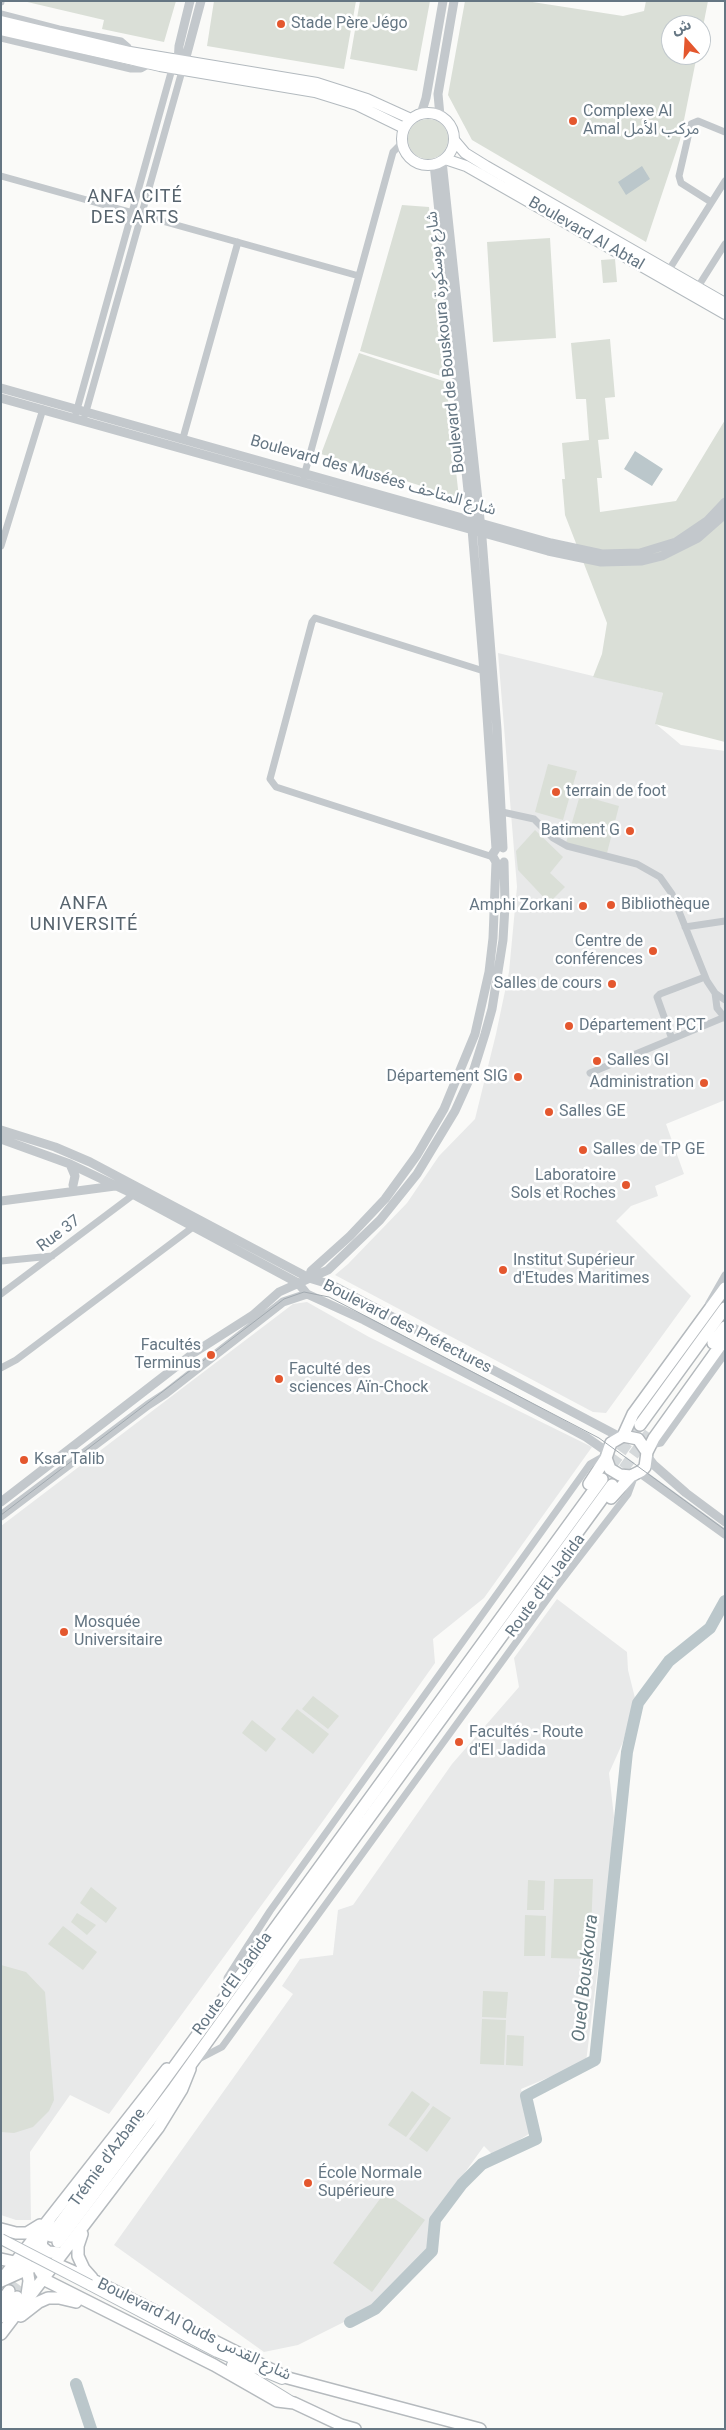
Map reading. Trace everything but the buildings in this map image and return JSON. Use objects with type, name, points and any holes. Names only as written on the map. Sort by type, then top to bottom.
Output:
[{"type":"main road","points":[[1,21],[179,65],[322,94],[371,111],[404,128]]},
{"type":"main road","points":[[1,30],[150,64],[179,65],[317,83],[416,117]]},
{"type":"main road","points":[[431,113],[440,116],[450,126],[454,140],[452,148],[440,161],[424,165],[415,162],[405,152],[402,143],[404,128],[416,117],[431,113]]},
{"type":"main road","name":"Boulevard Al Abtal","points":[[454,140],[465,153],[486,166],[725,303]]},
{"type":"main road","name":"Boulevard Al Abtal","points":[[440,161],[466,166],[725,314]]},
{"type":"main road","points":[[635,1474],[620,1475],[613,1472],[606,1455],[611,1443],[621,1436],[637,1407],[725,1288]]},
{"type":"main road","points":[[637,1407],[653,1397],[663,1386],[725,1298]]},
{"type":"main road","points":[[640,1425],[725,1308]]},
{"type":"main road","points":[[650,1432],[725,1327]]},
{"type":"main road","name":"Route d'El Jadida","points":[[458,1695],[496,1653],[618,1488],[645,1467],[648,1451],[725,1338]]},
{"type":"main road","points":[[621,1436],[638,1439],[648,1451]]},
{"type":"main road","name":"Route d'El Jadida","points":[[456,1679],[476,1640],[606,1455]]},
{"type":"main road","name":"Route d'El Jadida","points":[[1,2281],[14,2264],[31,2261],[50,2218],[146,2094],[189,2046],[602,1479]]},
{"type":"main road","name":"Route d'El Jadida","points":[[17,2297],[45,2279],[55,2248],[84,2228],[158,2128],[182,2089],[193,2062],[612,1485]]},
{"type":"main road","name":"Trémie d'Azbane","points":[[55,2248],[165,2079],[189,2046]]},
{"type":"main road","name":"Trémie d'Azbane","points":[[55,2248],[193,2062]]},
{"type":"main road","points":[[1,2229],[16,2233],[26,2233],[50,2218],[55,2248]]},
{"type":"main road","points":[[84,2228],[78,2246],[78,2256],[91,2286]]},
{"type":"main road","points":[[1,2234],[19,2244],[45,2279]]},
{"type":"main road","points":[[1,2239],[216,2354],[294,2403]]},
{"type":"main road","points":[[1,2246],[91,2286]]},
{"type":"main road","points":[[1,2281],[55,2248]]},
{"type":"main road","points":[[31,2261],[55,2248]]},
{"type":"main road","name":"Boulevard Al Quds شارع القدس","points":[[55,2248],[91,2286],[288,2378],[480,2429]]},
{"type":"main road","points":[[1,2260],[14,2264]]},
{"type":"main road","points":[[1,2318],[17,2297],[29,2288],[31,2261]]},
{"type":"main road","points":[[1,2281],[18,2278],[25,2282],[29,2288]]},
{"type":"main road","name":"Boulevard Al Quds شارع القدس","points":[[45,2279],[240,2379],[277,2400],[294,2403],[341,2425],[355,2429]]},
{"type":"main road","points":[[1,2302],[17,2297]]},
{"type":"main road","points":[[3,2332],[17,2297]]},
{"type":"main road","points":[[3,2332],[32,2307],[48,2298],[59,2298],[101,2308]]},
{"type":"main road","points":[[216,2354],[284,2380],[339,2392]]},
{"type":"street","points":[[80,414],[142,215],[179,65],[190,1]]},
{"type":"street","points":[[80,414],[132,212],[200,1]]},
{"type":"street","points":[[416,117],[426,98],[444,1]]},
{"type":"street","points":[[440,116],[438,94],[454,1]]},
{"type":"street","points":[[1,14],[59,29],[121,41],[128,47],[130,52]]},
{"type":"street","points":[[1,38],[134,69],[150,64]]},
{"type":"street","points":[[711,202],[681,183],[679,176],[691,124],[698,121],[725,132]]},
{"type":"street","points":[[303,477],[392,155],[396,146],[402,143]]},
{"type":"street","name":"Boulevard de Bouskoura شارع بوسكورة","points":[[1,1502],[142,1395],[172,1369],[253,1314],[280,1292],[309,1278],[312,1271],[367,1219],[401,1178],[431,1132],[456,1084],[475,1034],[489,972],[502,812],[440,161]]},
{"type":"street","points":[[1,176],[359,276]]},
{"type":"street","points":[[672,265],[725,181]]},
{"type":"street","points":[[183,438],[238,242]]},
{"type":"street","points":[[701,282],[725,244]]},
{"type":"street","name":"Boulevard des Musées شارع المتاحف","points":[[1,388],[80,414],[476,526],[602,554],[640,553],[676,542],[707,521],[725,502]]},
{"type":"street","name":"Boulevard des Musées شارع المتاحف","points":[[1,398],[43,409],[80,414],[183,438],[303,477]]},
{"type":"street","points":[[1,546],[43,409]]},
{"type":"street","name":"Boulevard des Musées شارع المتاحف","points":[[476,526],[548,551],[601,562],[622,563],[642,561],[681,548],[698,538],[725,514]]},
{"type":"street","points":[[488,673],[315,618],[312,622],[270,779],[276,787],[498,856]]},
{"type":"street","name":"Boulevard de Bouskoura شارع بوسكورة","points":[[328,1270],[380,1220],[417,1174],[442,1136],[466,1088],[486,1034],[494,1000],[503,940],[505,906],[498,856],[488,673]]},
{"type":"street","points":[[502,812],[529,817],[567,846],[649,869],[668,888],[705,977],[715,993],[725,1000]]},
{"type":"street","points":[[685,927],[725,922]]},
{"type":"street","points":[[672,1039],[657,997],[660,994],[705,977]]},
{"type":"street","points":[[590,1073],[725,1018],[717,1008],[715,993]]},
{"type":"street","name":"Boulevard des Préfectures","points":[[1,1130],[55,1147],[112,1174],[309,1278],[332,1285],[621,1436]]},
{"type":"street","name":"Boulevard des Préfectures","points":[[1,1139],[70,1164],[193,1226],[298,1283],[307,1294],[364,1320],[586,1437],[606,1455]]},
{"type":"street","points":[[70,1164],[75,1176],[73,1185]]},
{"type":"street","points":[[104,1181],[112,1174]]},
{"type":"street","points":[[1,1201],[116,1186],[124,1180]]},
{"type":"street","name":"Boulevard des Préfectures","points":[[1,1196],[104,1181]]},
{"type":"street","name":"Rue 37","points":[[1,1294],[133,1195]]},
{"type":"street","points":[[1,1368],[16,1360],[193,1226]]},
{"type":"street","points":[[1,1261],[52,1256]]},
{"type":"street","points":[[275,1270],[280,1283],[280,1292]]},
{"type":"street","points":[[309,1278],[328,1270],[332,1285]]},
{"type":"street","points":[[699,1324],[725,1275]]},
{"type":"street","points":[[1,1516],[169,1391],[283,1302],[307,1294]]},
{"type":"street","points":[[725,1354],[661,1443],[648,1451],[654,1465],[686,1493],[725,1522]]},
{"type":"street","points":[[227,1992],[227,1978],[286,1888],[590,1464],[606,1455]]},
{"type":"street","points":[[193,2062],[222,2047],[554,1590],[628,1494],[635,1474],[725,1534]]},
{"type":"shaded area","points":[[23,1],[176,1],[164,42],[102,29],[104,20]]},
{"type":"shaded area","name":"Stade Père Jégo","points":[[214,1],[356,1],[344,69],[207,46]]},
{"type":"shaded area","points":[[360,1],[430,1],[417,71],[350,59]]},
{"type":"shaded area","name":"Complexe Al Amal مركب الأمل","points":[[465,1],[526,1],[623,16],[644,11],[646,1],[708,1],[705,15],[661,15],[661,65],[695,65],[680,140],[646,242],[472,140],[448,95]]},
{"type":"shaded area","points":[[424,119],[432,119],[439,122],[445,128],[448,139],[445,150],[439,156],[432,159],[424,159],[417,156],[411,150],[408,143],[408,135],[411,128],[417,122]]},
{"type":"shaded area","points":[[642,166],[650,179],[626,195],[618,182]]},
{"type":"shaded area","points":[[402,205],[429,207],[444,377],[360,351]]},
{"type":"shaded area","points":[[550,238],[556,338],[493,342],[487,242]]},
{"type":"shaded area","points":[[615,259],[617,282],[603,283],[601,260]]},
{"type":"shaded area","points":[[610,339],[615,397],[605,398],[609,439],[598,440],[602,478],[597,478],[600,512],[676,501],[725,420],[725,742],[655,724],[663,693],[593,677],[602,654],[607,623],[565,515],[562,443],[589,440],[586,399],[576,399],[571,343]]},
{"type":"shaded area","points":[[359,353],[446,382],[459,498],[321,454]]},
{"type":"shaded area","points":[[635,451],[663,469],[652,486],[624,469]]},
{"type":"shaded area","points":[[498,653],[663,693],[656,724],[681,745],[725,751],[725,1100],[666,1124],[684,1174],[655,1186],[658,1196],[631,1206],[616,1221],[691,1296],[606,1413],[593,1412],[335,1275],[407,1203],[439,1156],[475,1119],[509,972],[517,887]]},
{"type":"shaded area","name":"terrain de foot","points":[[548,764],[577,771],[563,820],[535,812]]},
{"type":"shaded area","points":[[580,795],[619,806],[607,853],[566,843]]},
{"type":"shaded area","points":[[535,830],[563,857],[550,873],[565,887],[549,903],[518,870],[516,851]]},
{"type":"shaded area","points":[[307,1302],[369,1337],[592,1447],[484,1598],[433,1639],[435,1663],[323,1821],[109,2114],[70,2095],[30,2152],[31,2220],[16,2220],[1,2215],[1,1526],[293,1304]]},
{"type":"shaded area","points":[[557,1599],[627,1652],[628,1670],[635,1698],[623,1742],[609,1773],[614,1817],[610,1870],[586,2062],[521,2089],[532,2132],[494,2156],[484,2146],[430,2221],[430,2249],[378,2305],[298,2345],[264,2352],[114,2245],[293,1994],[282,1986],[300,1959],[333,1955],[338,1910],[353,1905],[452,1764],[519,1687],[514,1658]]},
{"type":"shaded area","points":[[313,1696],[339,1716],[328,1729],[302,1709]]},
{"type":"shaded area","points":[[297,1709],[329,1734],[313,1754],[281,1729]]},
{"type":"shaded area","points":[[252,1720],[276,1739],[266,1752],[242,1733]]},
{"type":"shaded area","points":[[554,1879],[593,1879],[590,1959],[551,1958]]},
{"type":"shaded area","points":[[528,1880],[545,1881],[544,1910],[527,1910]]},
{"type":"shaded area","points":[[91,1887],[117,1908],[106,1923],[80,1903]]},
{"type":"shaded area","points":[[77,1913],[96,1925],[87,1935],[71,1922]]},
{"type":"shaded area","points":[[525,1915],[546,1916],[545,1956],[524,1956]]},
{"type":"shaded area","points":[[63,1926],[97,1952],[83,1970],[48,1944]]},
{"type":"shaded area","points":[[1,1965],[26,1972],[45,1992],[54,2100],[49,2111],[33,2127],[14,2133],[1,2132]]},
{"type":"shaded area","points":[[483,1991],[508,1992],[506,2018],[482,2017]]},
{"type":"shaded area","points":[[482,2019],[506,2020],[504,2065],[480,2064]]},
{"type":"shaded area","points":[[507,2035],[524,2036],[523,2066],[506,2065]]},
{"type":"shaded area","points":[[412,2091],[430,2104],[406,2137],[388,2125]]},
{"type":"shaded area","points":[[433,2106],[451,2118],[427,2152],[409,2139]]},
{"type":"shaded area","points":[[385,2192],[425,2220],[372,2292],[333,2263]]},
{"type":"waterway","name":"Oued Bouskoura","points":[[350,2322],[375,2309],[432,2251],[435,2220],[462,2184],[482,2164],[536,2139],[526,2096],[595,2060],[627,1752],[638,1703],[669,1661],[710,1628],[725,1601]]},
{"type":"waterway","name":"Oued Bouskoura","points":[[76,2384],[91,2429]]},
{"type":"tunnel","points":[[602,1479],[640,1425]]},
{"type":"tunnel","points":[[614,1482],[650,1432]]},
{"type":"tunnel","points":[[17,2297],[58,2242]]},
{"type":"tunnel","points":[[9,2291],[27,2267]]},
{"type":"tram line","points":[[1,1515],[284,1299],[304,1292],[329,1297],[599,1438],[725,1530]]},
{"type":"place","name":"Stade Père Jégo","points":[[281,24]]},
{"type":"place","name":"Complexe Al Amal مركب الأمل","points":[[573,121]]},
{"type":"place","name":"terrain de foot","points":[[556,792]]},
{"type":"place","name":"Batiment G","points":[[630,831]]},
{"type":"place","name":"Bibliothèque","points":[[611,905]]},
{"type":"place","name":"Amphi Zorkani","points":[[583,906]]},
{"type":"place","name":"Centre de conférences","points":[[653,951]]},
{"type":"place","name":"Salles de cours","points":[[612,984]]},
{"type":"place","name":"Département PCT","points":[[569,1026]]},
{"type":"place","name":"Salles GI","points":[[597,1061]]},
{"type":"place","name":"Département SIG","points":[[518,1077]]},
{"type":"place","name":"Administration","points":[[704,1083]]},
{"type":"place","name":"Salles GE","points":[[549,1112]]},
{"type":"place","name":"Salles de TP GE","points":[[583,1150]]},
{"type":"place","name":"Laboratoire Sols et Roches","points":[[626,1185]]},
{"type":"place","name":"Institut Supérieur d'Etudes Maritimes","points":[[503,1270]]},
{"type":"place","name":"Facultés Terminus","points":[[211,1355]]},
{"type":"place","name":"Faculté des sciences Aïn-Chock","points":[[279,1379]]},
{"type":"place","name":"Ksar Talib","points":[[24,1460]]},
{"type":"place","name":"Mosquée Universitaire","points":[[64,1632]]},
{"type":"place","name":"Facultés - Route d'El Jadida","points":[[459,1742]]},
{"type":"place","name":"École Normale Supérieure","points":[[308,2183]]},
{"type":"district","name":"ANFA CITÉ DES ARTS","points":[[135,207]]},
{"type":"district","name":"ANFA UNIVERSITÉ","points":[[84,914]]}]
